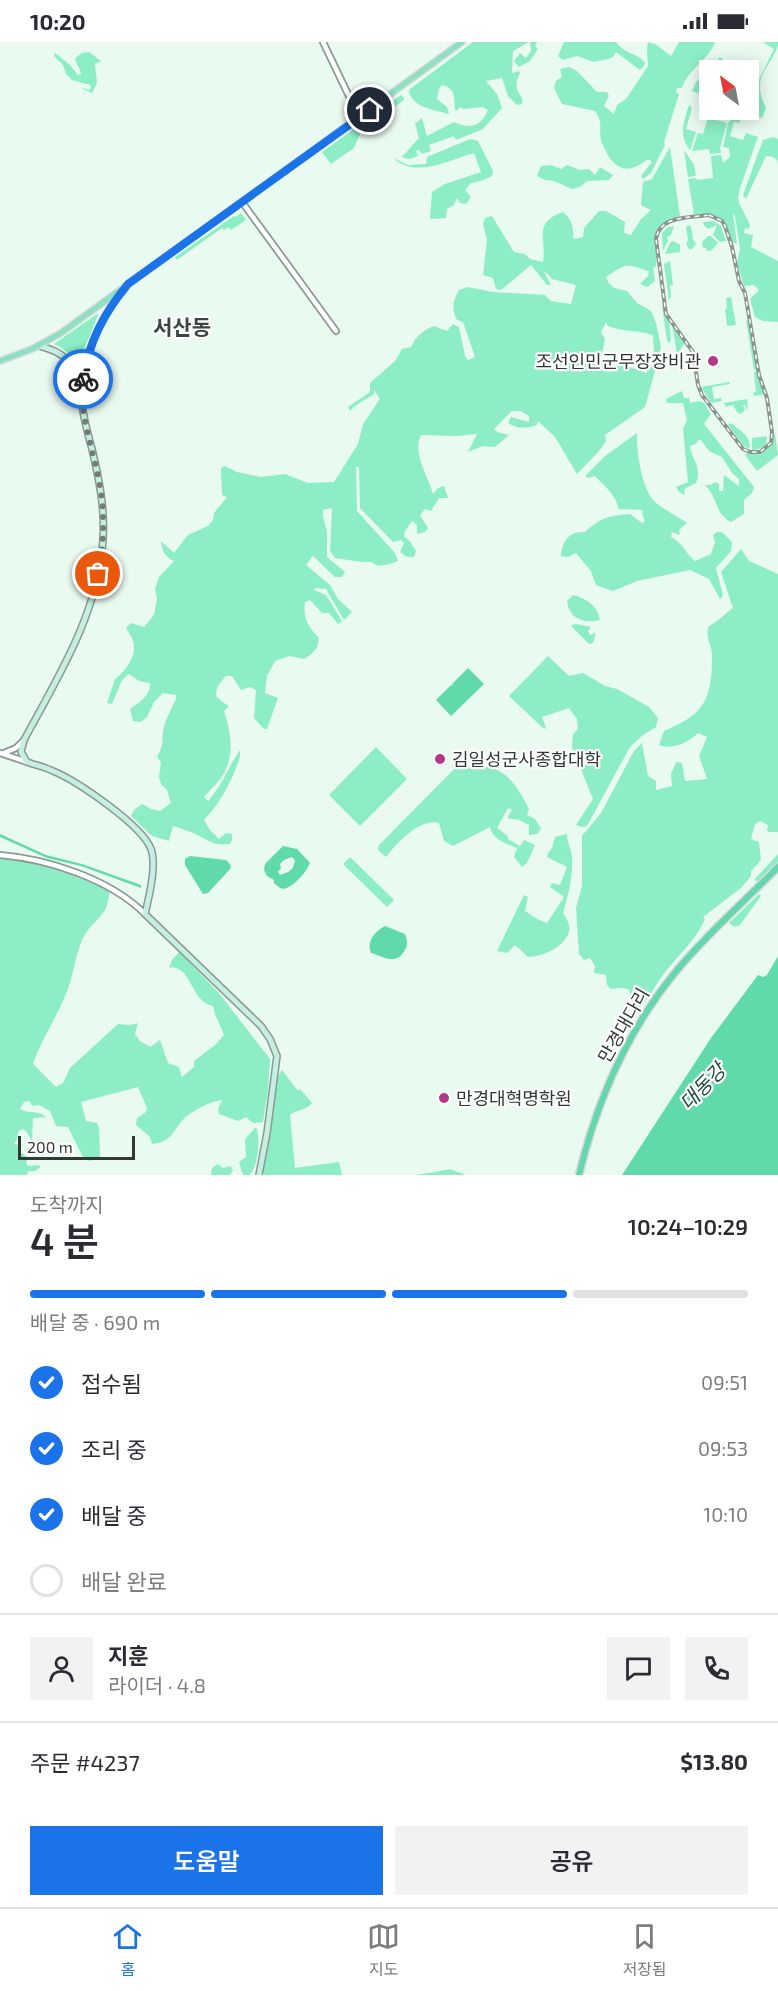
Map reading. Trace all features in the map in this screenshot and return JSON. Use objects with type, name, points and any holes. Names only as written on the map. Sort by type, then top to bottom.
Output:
[{"type":"highway","name":"만경대다리","points":[[579,1175],[604,1094],[620,1058],[661,989],[778,867]]},
{"type":"main road","points":[[0,360],[39,346],[61,333],[462,42]]},
{"type":"main road","points":[[81,392],[87,355],[95,334],[128,284]]},
{"type":"main road","points":[[39,346],[60,352],[66,356],[72,366],[81,392],[104,518],[98,574],[90,608],[24,740],[21,752],[27,762],[60,774],[116,811],[141,834],[153,855],[145,914],[261,1026],[274,1046],[275,1071],[259,1175]]},
{"type":"street","points":[[323,42],[359,117]]},
{"type":"street","points":[[242,202],[336,332]]},
{"type":"street","points":[[1,753],[16,747],[24,740]]},
{"type":"street","points":[[1,753],[27,762]]},
{"type":"street","points":[[0,855],[21,857],[55,866],[94,881],[117,891],[145,914]]},
{"type":"shaded area","points":[[473,42],[529,42],[513,51],[512,73],[519,71],[520,73],[516,86],[522,98],[522,104],[517,105],[508,96],[502,78],[486,81],[497,94],[502,108],[483,129],[456,140],[454,136],[429,145],[431,151],[422,154],[419,150],[416,151],[418,156],[414,158],[402,157],[419,138],[415,124],[422,118],[427,136],[454,122],[470,126],[482,120],[488,110],[483,107],[464,109],[459,107],[455,110],[452,91],[447,86],[442,85],[437,99],[447,107],[449,114],[420,105],[415,102],[409,92]]},
{"type":"shaded area","points":[[530,42],[537,42],[535,46],[538,49],[530,61],[519,67],[514,61],[520,53],[526,58],[531,51]]},
{"type":"shaded area","points":[[564,42],[616,42],[645,63],[640,70],[616,52],[612,58],[594,62],[577,56],[563,60],[558,56]]},
{"type":"shaded area","points":[[648,42],[655,44],[671,56],[679,42],[715,42],[708,55],[703,60],[699,60],[699,64],[689,75],[682,88],[677,88],[676,92],[679,94],[665,145],[651,173],[643,179],[641,176],[652,162],[648,159],[640,165],[626,169],[615,164],[602,143],[600,120],[595,111],[562,104],[554,88],[556,81],[562,77],[560,69],[569,67],[577,71],[597,92],[607,92],[609,96],[604,106],[614,114],[617,105],[626,99],[648,66]]},
{"type":"shaded area","points":[[763,42],[778,42],[778,46],[760,82],[766,108],[762,118],[759,117],[759,80],[774,49]]},
{"type":"shaded area","points":[[89,52],[101,61],[95,64],[97,83],[92,93],[79,87],[90,90],[91,87],[72,80],[54,56],[55,53],[78,75],[81,74],[75,58],[82,53]]},
{"type":"shaded area","points":[[699,79],[699,93],[692,91]]},
{"type":"shaded area","points":[[401,95],[404,100],[377,119],[369,120],[372,116]]},
{"type":"shaded area","points":[[689,105],[692,108],[686,129],[696,132],[690,150],[683,134]]},
{"type":"shaded area","points":[[707,120],[727,123],[720,148],[721,153],[710,154],[709,149],[692,151],[698,133],[703,134]]},
{"type":"shaded area","points":[[731,120],[740,120],[739,123],[734,122],[730,136],[743,140],[746,133],[758,137],[738,198],[750,225],[749,229],[745,228],[744,233],[753,235],[751,247],[778,261],[778,322],[763,321],[755,317],[750,299],[759,290],[754,285],[744,286],[737,263],[740,249],[735,216],[733,214],[737,244],[732,242],[720,219],[716,216],[696,217],[694,214],[688,179],[713,178],[711,156],[721,155],[723,163],[730,157],[729,148],[723,147],[728,123]]},
{"type":"shaded area","points":[[357,127],[361,132],[354,148],[331,164],[322,152]]},
{"type":"shaded area","points":[[773,137],[778,139],[778,165],[777,160],[773,157],[766,156],[746,199],[743,195],[763,140]]},
{"type":"shaded area","points":[[470,139],[478,141],[493,171],[492,176],[471,183],[465,190],[471,197],[466,204],[460,203],[457,198],[454,205],[447,209],[446,218],[430,219],[432,192],[445,184],[481,172],[474,153],[433,166],[422,167],[412,167],[402,164],[393,158],[408,165],[426,164],[427,157]]},
{"type":"shaded area","points":[[670,147],[680,216],[679,219],[661,226],[657,231],[657,260],[655,268],[653,267],[655,281],[647,287],[640,284],[648,276],[649,271],[631,266],[623,267],[606,277],[614,288],[627,291],[637,303],[651,311],[656,323],[661,347],[659,354],[649,364],[654,352],[653,335],[613,328],[606,322],[601,332],[605,339],[601,359],[611,371],[619,363],[646,373],[658,360],[645,407],[605,435],[606,441],[599,451],[577,474],[555,437],[538,421],[537,425],[525,428],[508,423],[511,417],[529,422],[529,416],[521,411],[512,411],[494,429],[509,435],[495,447],[483,446],[468,452],[477,434],[421,435],[418,449],[433,494],[438,488],[444,486],[448,498],[439,498],[431,511],[425,509],[420,515],[428,528],[425,532],[417,534],[417,525],[412,521],[405,531],[404,537],[409,540],[416,551],[414,557],[407,557],[400,552],[404,543],[401,540],[393,542],[360,508],[359,467],[356,467],[357,511],[395,553],[398,561],[378,566],[371,562],[335,558],[330,551],[332,508],[323,510],[327,531],[327,557],[345,572],[342,577],[335,577],[313,556],[306,565],[330,585],[338,599],[352,612],[344,620],[326,589],[315,588],[314,590],[326,595],[342,621],[338,624],[329,613],[322,613],[310,600],[305,602],[307,622],[319,638],[317,648],[304,659],[289,656],[275,661],[267,676],[265,693],[278,698],[267,729],[264,729],[254,718],[256,690],[250,687],[241,690],[232,676],[226,676],[218,686],[217,698],[229,706],[224,711],[230,735],[230,751],[223,775],[204,797],[208,801],[240,750],[240,757],[225,791],[204,820],[219,839],[226,833],[232,834],[230,844],[214,843],[173,826],[169,841],[152,836],[131,816],[134,810],[142,804],[160,811],[171,803],[167,790],[161,784],[159,777],[161,762],[157,757],[161,748],[165,723],[176,695],[163,693],[154,702],[147,717],[141,722],[133,721],[130,709],[146,695],[150,683],[139,681],[129,674],[122,680],[112,704],[107,703],[115,679],[126,668],[134,652],[133,641],[126,628],[131,623],[144,627],[154,615],[157,599],[155,589],[159,577],[174,561],[164,553],[161,541],[174,553],[188,535],[208,526],[213,520],[214,513],[227,497],[222,495],[221,468],[225,466],[237,472],[261,477],[285,474],[308,483],[334,482],[358,444],[363,424],[380,399],[374,390],[374,394],[350,411],[348,407],[370,392],[370,383],[395,361],[402,349],[411,347],[418,336],[434,326],[447,331],[453,324],[459,327],[465,356],[468,360],[475,357],[463,322],[457,320],[453,308],[459,290],[468,287],[493,292],[545,295],[551,301],[571,304],[576,285],[552,279],[544,272],[551,285],[547,285],[531,265],[501,290],[496,289],[493,278],[483,275],[487,240],[483,224],[485,218],[492,216],[514,252],[543,262],[544,227],[553,216],[563,212],[571,223],[575,239],[583,237],[584,228],[599,211],[606,211],[625,222],[624,233],[631,235],[641,219],[651,210],[641,205],[643,182],[652,179]]},
{"type":"shaded area","points":[[684,150],[694,165],[696,176],[688,177]]},
{"type":"shaded area","points":[[551,165],[561,169],[567,165],[580,170],[589,169],[595,175],[600,167],[613,175],[609,180],[587,181],[580,187],[572,189],[537,176],[541,166]]},
{"type":"shaded area","points":[[241,213],[246,220],[231,230],[228,227],[224,230],[222,228],[177,260],[175,257]]},
{"type":"shaded area","points":[[713,221],[721,226],[726,241],[720,242],[713,235],[717,225],[708,229],[703,224]]},
{"type":"shaded area","points":[[689,225],[696,244],[692,249],[689,249],[686,244],[688,240],[686,227]]},
{"type":"shaded area","points":[[674,226],[671,235],[667,237],[668,241],[663,251],[662,233],[668,227]]},
{"type":"shaded area","points":[[708,236],[718,243],[712,250],[707,251],[703,248],[702,242]]},
{"type":"shaded area","points":[[673,241],[680,245],[680,252],[665,254],[670,243]]},
{"type":"shaded area","points":[[670,261],[673,285],[670,286],[669,300],[664,264]]},
{"type":"shaded area","points":[[731,297],[736,325],[727,326],[726,298]]},
{"type":"shaded area","points":[[664,305],[669,320],[671,340],[669,343],[662,306]]},
{"type":"shaded area","points":[[97,314],[78,372],[69,355],[54,344]]},
{"type":"shaded area","points":[[746,320],[749,321],[757,370],[754,370]]},
{"type":"shaded area","points":[[672,325],[686,342],[681,348],[678,359]]},
{"type":"shaded area","points":[[754,372],[757,372],[766,394],[754,396],[753,393],[756,392]]},
{"type":"shaded area","points":[[729,382],[730,384],[712,387],[714,399],[721,398],[722,401],[711,403],[701,387]]},
{"type":"shaded area","points":[[682,391],[684,398],[689,398],[690,403],[699,401],[704,403],[711,414],[704,424],[754,487],[752,493],[744,500],[744,514],[731,522],[719,510],[713,495],[705,485],[715,482],[719,484],[719,491],[723,491],[724,475],[739,486],[739,479],[732,473],[722,457],[709,451],[701,440],[690,446],[698,472],[696,483],[684,489],[685,495],[676,487],[688,482],[683,429],[687,420],[683,403],[667,403],[666,399]]},
{"type":"shaded area","points":[[747,399],[748,408],[746,410],[746,405],[743,405],[745,410],[741,414],[733,405],[726,407],[724,403]]},
{"type":"shaded area","points":[[731,423],[747,437],[749,449],[743,445],[728,425]]},
{"type":"shaded area","points":[[637,433],[641,469],[650,496],[659,505],[687,523],[679,530],[680,535],[672,532],[671,537],[695,561],[711,554],[715,542],[713,535],[717,532],[722,532],[732,542],[731,551],[716,568],[723,595],[720,599],[709,579],[690,570],[637,581],[613,591],[596,585],[591,571],[576,553],[568,557],[561,556],[567,538],[575,533],[585,532],[606,518],[630,514],[642,523],[645,521],[643,510],[619,509],[612,494],[595,476],[589,478],[585,476],[605,456]]},
{"type":"shaded area","points":[[775,434],[778,455],[757,471],[745,455],[748,452],[757,453],[765,450]]},
{"type":"shaded area","points":[[767,436],[766,445],[752,450],[752,438]]},
{"type":"shaded area","points":[[741,549],[749,561],[778,574],[778,832],[769,832],[768,825],[760,821],[755,824],[751,839],[759,842],[761,860],[751,871],[751,876],[741,888],[703,917],[705,919],[697,933],[635,1013],[629,989],[611,989],[607,985],[606,975],[594,973],[595,966],[590,958],[584,960],[579,954],[576,908],[582,886],[582,836],[601,813],[634,751],[642,743],[648,776],[656,781],[656,790],[672,786],[671,774],[676,762],[682,763],[685,781],[707,779],[699,756],[707,737],[698,733],[680,745],[669,747],[659,745],[664,731],[689,718],[704,703],[712,669],[708,627],[733,608],[721,572]]},
{"type":"shaded area","points":[[573,595],[591,603],[600,620],[588,621],[574,616],[567,601]]},
{"type":"shaded area","points":[[571,625],[591,627],[588,631],[590,635],[596,633],[593,643],[589,644]]},
{"type":"shaded area","points":[[548,656],[569,676],[583,673],[605,686],[617,689],[649,707],[658,718],[656,727],[630,747],[587,826],[576,825],[593,799],[572,747],[573,734],[578,729],[577,719],[569,708],[542,717],[546,728],[544,729],[509,696]]},
{"type":"shaded area","points":[[376,747],[407,779],[360,826],[329,795]]},
{"type":"shaded area","points":[[465,758],[463,767],[484,767],[502,772],[522,796],[529,809],[527,815],[535,819],[541,829],[537,834],[529,835],[529,825],[507,818],[512,810],[508,808],[497,828],[508,836],[508,839],[520,846],[524,840],[535,845],[527,863],[522,867],[514,857],[517,848],[497,838],[490,827],[453,846],[444,841],[439,823],[432,822],[410,833],[386,857],[378,850],[379,845]]},
{"type":"shaded area","points":[[567,834],[572,865],[570,886],[563,913],[569,927],[566,938],[558,947],[534,956],[528,957],[515,945],[507,953],[497,951],[524,895],[528,897],[525,911],[547,923],[564,897],[550,887],[552,883],[560,885],[567,867],[547,857],[555,837]]},
{"type":"shaded area","points":[[778,854],[778,862],[760,880],[754,880]]},
{"type":"shaded area","points":[[0,857],[25,860],[56,868],[110,890],[104,911],[83,938],[68,989],[33,1064],[56,1087],[63,1083],[70,1068],[118,1024],[138,1023],[135,1034],[140,1041],[150,1047],[160,1040],[168,1063],[179,1067],[182,1077],[194,1067],[194,1061],[224,1035],[213,1006],[200,998],[181,970],[169,968],[179,952],[218,992],[270,1059],[263,1122],[253,1123],[246,1117],[238,1121],[219,1114],[218,1109],[222,1100],[191,1113],[182,1120],[169,1137],[160,1143],[152,1144],[150,1137],[136,1125],[137,1118],[146,1112],[147,1108],[138,1087],[81,1102],[86,1121],[97,1123],[99,1127],[100,1157],[89,1161],[84,1159],[68,1127],[56,1126],[50,1111],[39,1105],[33,1106],[29,1101],[24,1102],[20,1109],[46,1117],[33,1118],[32,1141],[22,1129],[18,1132],[14,1143],[20,1146],[20,1152],[29,1158],[26,1162],[28,1166],[41,1167],[35,1171],[28,1171],[27,1175],[0,1175]]},
{"type":"shaded area","points":[[350,857],[394,900],[387,907],[343,864]]},
{"type":"shaded area","points":[[759,894],[761,896],[740,925],[735,927],[729,923]]},
{"type":"shaded area","points":[[282,1070],[298,1091],[300,1089],[312,1103],[290,1115],[295,1168],[339,1162],[342,1175],[264,1175],[262,1169],[270,1116]]},
{"type":"shaded area","points":[[256,1127],[258,1132],[257,1159],[250,1175],[243,1175],[239,1162],[246,1157],[245,1139]]},
{"type":"shaded area","points":[[218,1164],[223,1168],[231,1166],[233,1171],[230,1175],[211,1175],[212,1168]]},
{"type":"shaded area","points":[[450,1169],[466,1175],[416,1175],[446,1170]]},
{"type":"water","points":[[468,668],[484,684],[451,716],[436,700],[451,685],[453,686],[452,684]]},
{"type":"water","points":[[0,834],[46,855],[82,864],[141,885],[141,888],[81,866],[47,858],[0,837]]},
{"type":"water","points":[[283,846],[297,849],[310,863],[300,878],[284,889],[267,876],[264,870],[265,864]],"holes":[[[292,857],[295,860],[293,868],[280,875],[278,872],[281,868],[280,864]]]},
{"type":"water","points":[[190,856],[226,860],[231,868],[208,893],[203,894],[185,865],[185,859]]},
{"type":"water","points":[[385,926],[405,934],[407,944],[400,957],[388,959],[371,953],[372,937]]},
{"type":"water","name":"대동강","points":[[778,956],[778,1175],[622,1175],[711,1038],[758,975],[763,977],[767,975]]},
{"type":"railway","points":[[709,215],[722,221],[725,226],[739,281],[745,293],[759,375],[767,398],[772,432],[771,443],[760,452],[743,449],[702,395],[698,385],[693,352],[666,314],[656,239],[659,231],[663,226],[677,219],[709,215]]},
{"type":"way so far","points":[[83,379],[81,392],[84,417],[99,483],[104,518],[98,574]]},
{"type":"place","name":"조선인민군무장장비관","points":[[713,361]]},
{"type":"place","name":"김일성군사종합대학","points":[[440,759]]},
{"type":"place","name":"만경대혁명학원","points":[[444,1098]]},
{"type":"district","name":"서산동","points":[[182,326]]},
{"type":"route","points":[[83,379],[87,355],[95,334],[128,284],[370,110]]}]
